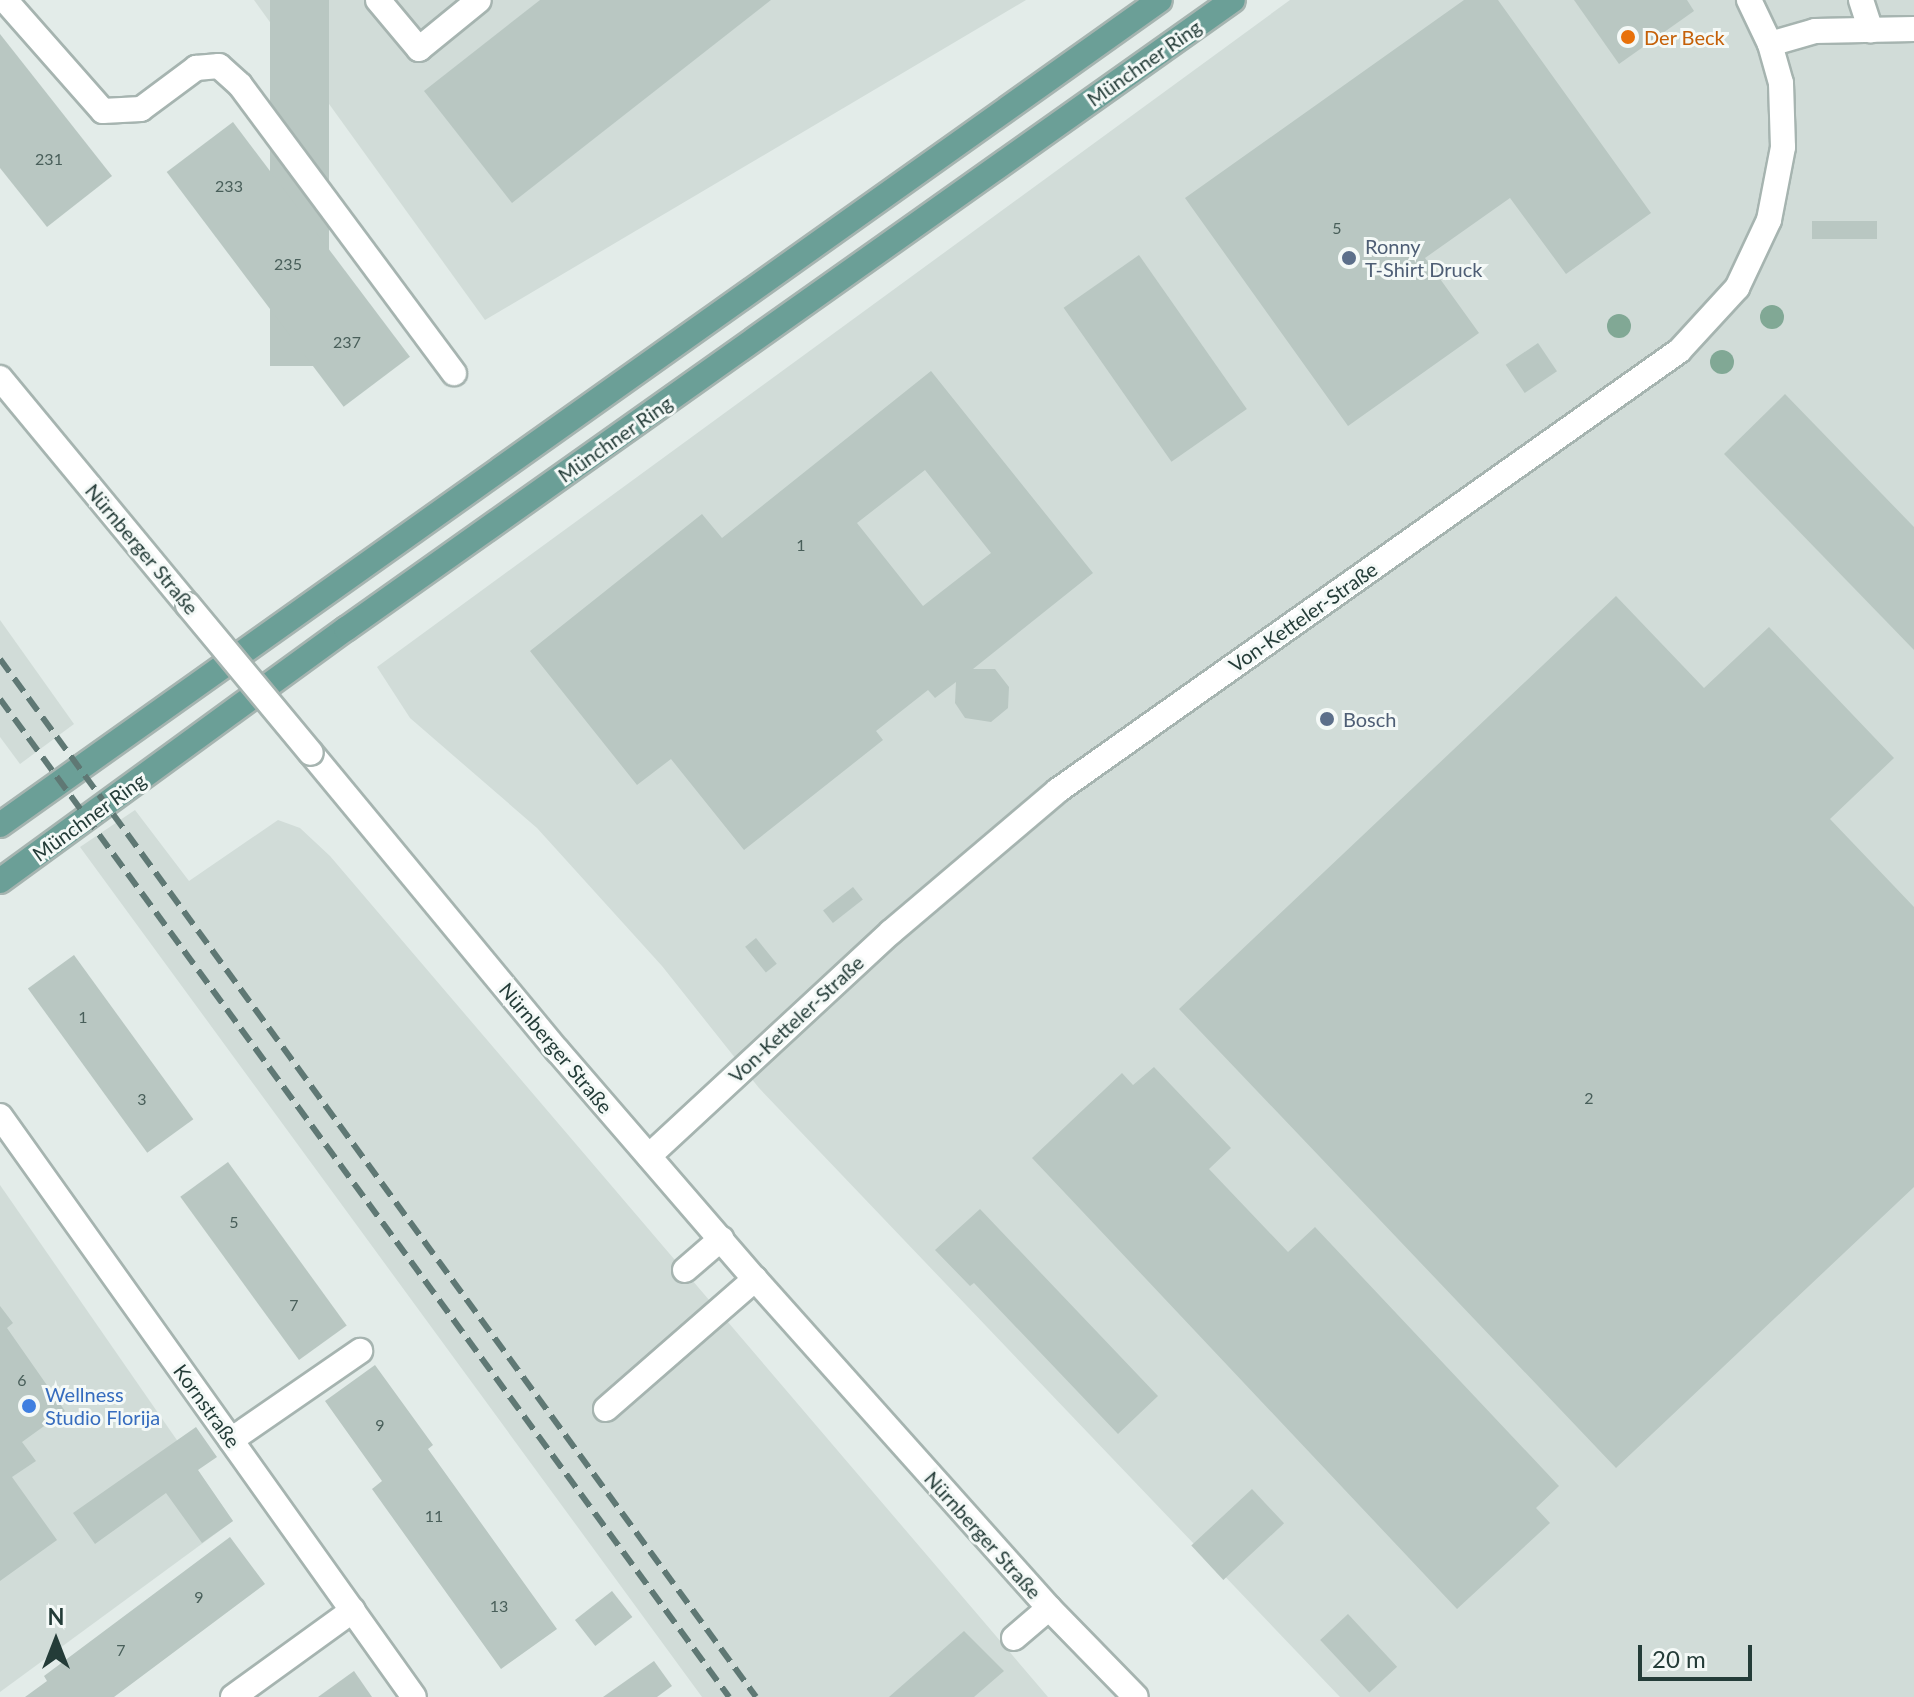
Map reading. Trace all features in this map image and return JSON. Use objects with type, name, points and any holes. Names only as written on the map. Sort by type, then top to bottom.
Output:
[{"type":"main road","name":"Münchner Ring","points":[[0,825],[1160,0]]},
{"type":"main road","name":"Münchner Ring","points":[[0,881],[346,629],[1233,0]]},
{"type":"street","points":[[5,0],[103,111],[141,109],[196,68],[219,66],[240,85],[454,373]]},
{"type":"street","points":[[378,0],[419,49],[479,0]]},
{"type":"street","name":"Von-Ketteler-Straße","points":[[649,1156],[903,921],[1057,791],[1679,351],[1737,288],[1769,220],[1783,147],[1781,83],[1770,44],[1749,0]]},
{"type":"street","points":[[1861,0],[1871,30]]},
{"type":"street","points":[[1770,44],[1815,31],[1914,29]]},
{"type":"street","name":"Nürnberger Straße","points":[[0,378],[649,1156],[1049,1608],[1136,1697]]},
{"type":"street","name":"Kornstraße","points":[[0,1116],[414,1697]]},
{"type":"street","points":[[685,1270],[721,1239]]},
{"type":"street","points":[[606,1409],[755,1279]]},
{"type":"street","points":[[231,1440],[360,1351]]},
{"type":"street","points":[[1014,1638],[1049,1608]]},
{"type":"street","points":[[233,1697],[353,1610]]},
{"type":"shaded area","points":[[254,0],[1026,0],[485,320]]},
{"type":"shaded area","points":[[1290,0],[1914,0],[1914,1697],[1340,1697],[759,1088],[662,966],[537,828],[410,718],[377,667]]},
{"type":"shaded area","points":[[0,620],[74,724],[20,764],[0,737]]},
{"type":"shaded area","points":[[135,810],[189,881],[278,820],[300,828],[330,856],[1048,1697],[702,1697],[80,847]]},
{"type":"shaded area","points":[[0,1185],[233,1521],[0,1692]]},
{"type":"building","points":[[270,0],[329,0],[329,366],[270,366]]},
{"type":"building","points":[[540,0],[771,0],[512,203],[424,91]]},
{"type":"building","points":[[1464,0],[1498,0],[1651,213],[1566,274],[1510,198],[1425,258],[1479,333],[1348,426],[1185,198]]},
{"type":"building","name":"Der Beck","points":[[1574,0],[1687,0],[1694,11],[1619,64]]},
{"type":"building","points":[[0,34],[112,176],[47,227],[0,168]]},
{"type":"building","points":[[233,122],[410,357],[344,407],[167,172]]},
{"type":"building","points":[[1812,221],[1877,221],[1877,239],[1812,239]]},
{"type":"building","points":[[1139,255],[1247,409],[1171,462],[1064,308]]},
{"type":"building","points":[[1538,343],[1557,371],[1525,393],[1506,365]]},
{"type":"building","points":[[931,371],[1093,573],[973,669],[995,669],[1009,687],[1008,708],[991,722],[965,718],[955,703],[956,682],[935,698],[928,690],[876,731],[883,740],[744,850],[671,759],[637,785],[530,651],[702,514],[722,538]],"holes":[[[925,470],[991,553],[923,606],[857,523]]]},
{"type":"building","points":[[1785,394],[1914,527],[1914,650],[1724,454]]},
{"type":"building","points":[[1616,596],[1704,688],[1769,627],[1894,758],[1830,819],[1914,907],[1914,1187],[1616,1468],[1179,1009]]},
{"type":"building","points":[[853,887],[863,900],[833,923],[823,910]]},
{"type":"building","points":[[756,938],[777,964],[766,972],[745,947]]},
{"type":"building","points":[[74,955],[193,1119],[147,1153],[28,989]]},
{"type":"building","points":[[1154,1067],[1231,1148],[1209,1169],[1288,1252],[1315,1227],[1559,1486],[1536,1508],[1550,1523],[1457,1609],[1032,1158],[1122,1073],[1133,1085]]},
{"type":"building","points":[[228,1162],[347,1325],[299,1360],[180,1197]]},
{"type":"building","points":[[980,1209],[1158,1396],[1118,1434],[974,1283],[970,1286],[935,1250]]},
{"type":"building","points":[[0,1306],[13,1323],[7,1328],[65,1411],[22,1442],[36,1461],[12,1477],[57,1540],[0,1581]]},
{"type":"building","points":[[375,1365],[433,1445],[428,1449],[557,1629],[501,1669],[372,1489],[382,1481],[325,1401]]},
{"type":"building","points":[[196,1427],[217,1457],[198,1470],[233,1521],[202,1543],[166,1493],[95,1544],[73,1513]]},
{"type":"building","points":[[1252,1489],[1284,1523],[1223,1580],[1191,1546]]},
{"type":"building","points":[[230,1537],[265,1584],[114,1697],[25,1697],[47,1681],[44,1676]]},
{"type":"building","points":[[612,1591],[632,1617],[595,1646],[575,1620]]},
{"type":"building","points":[[1348,1614],[1397,1667],[1369,1693],[1320,1640]]},
{"type":"building","points":[[964,1631],[1004,1671],[974,1697],[889,1697]]},
{"type":"building","points":[[654,1661],[672,1686],[657,1697],[603,1697]]},
{"type":"building","points":[[354,1671],[372,1697],[318,1697]]},
{"type":"railway","points":[[0,659],[756,1697]]},
{"type":"railway","points":[[0,699],[729,1697]]},
{"type":"place","name":"Der Beck","points":[[1628,37]]},
{"type":"place","name":"Ronny T-Shirt Druck","points":[[1349,258]]},
{"type":"place","name":"Bosch","points":[[1327,719]]},
{"type":"place","name":"Wellness Studio Florija","points":[[29,1406]]}]
